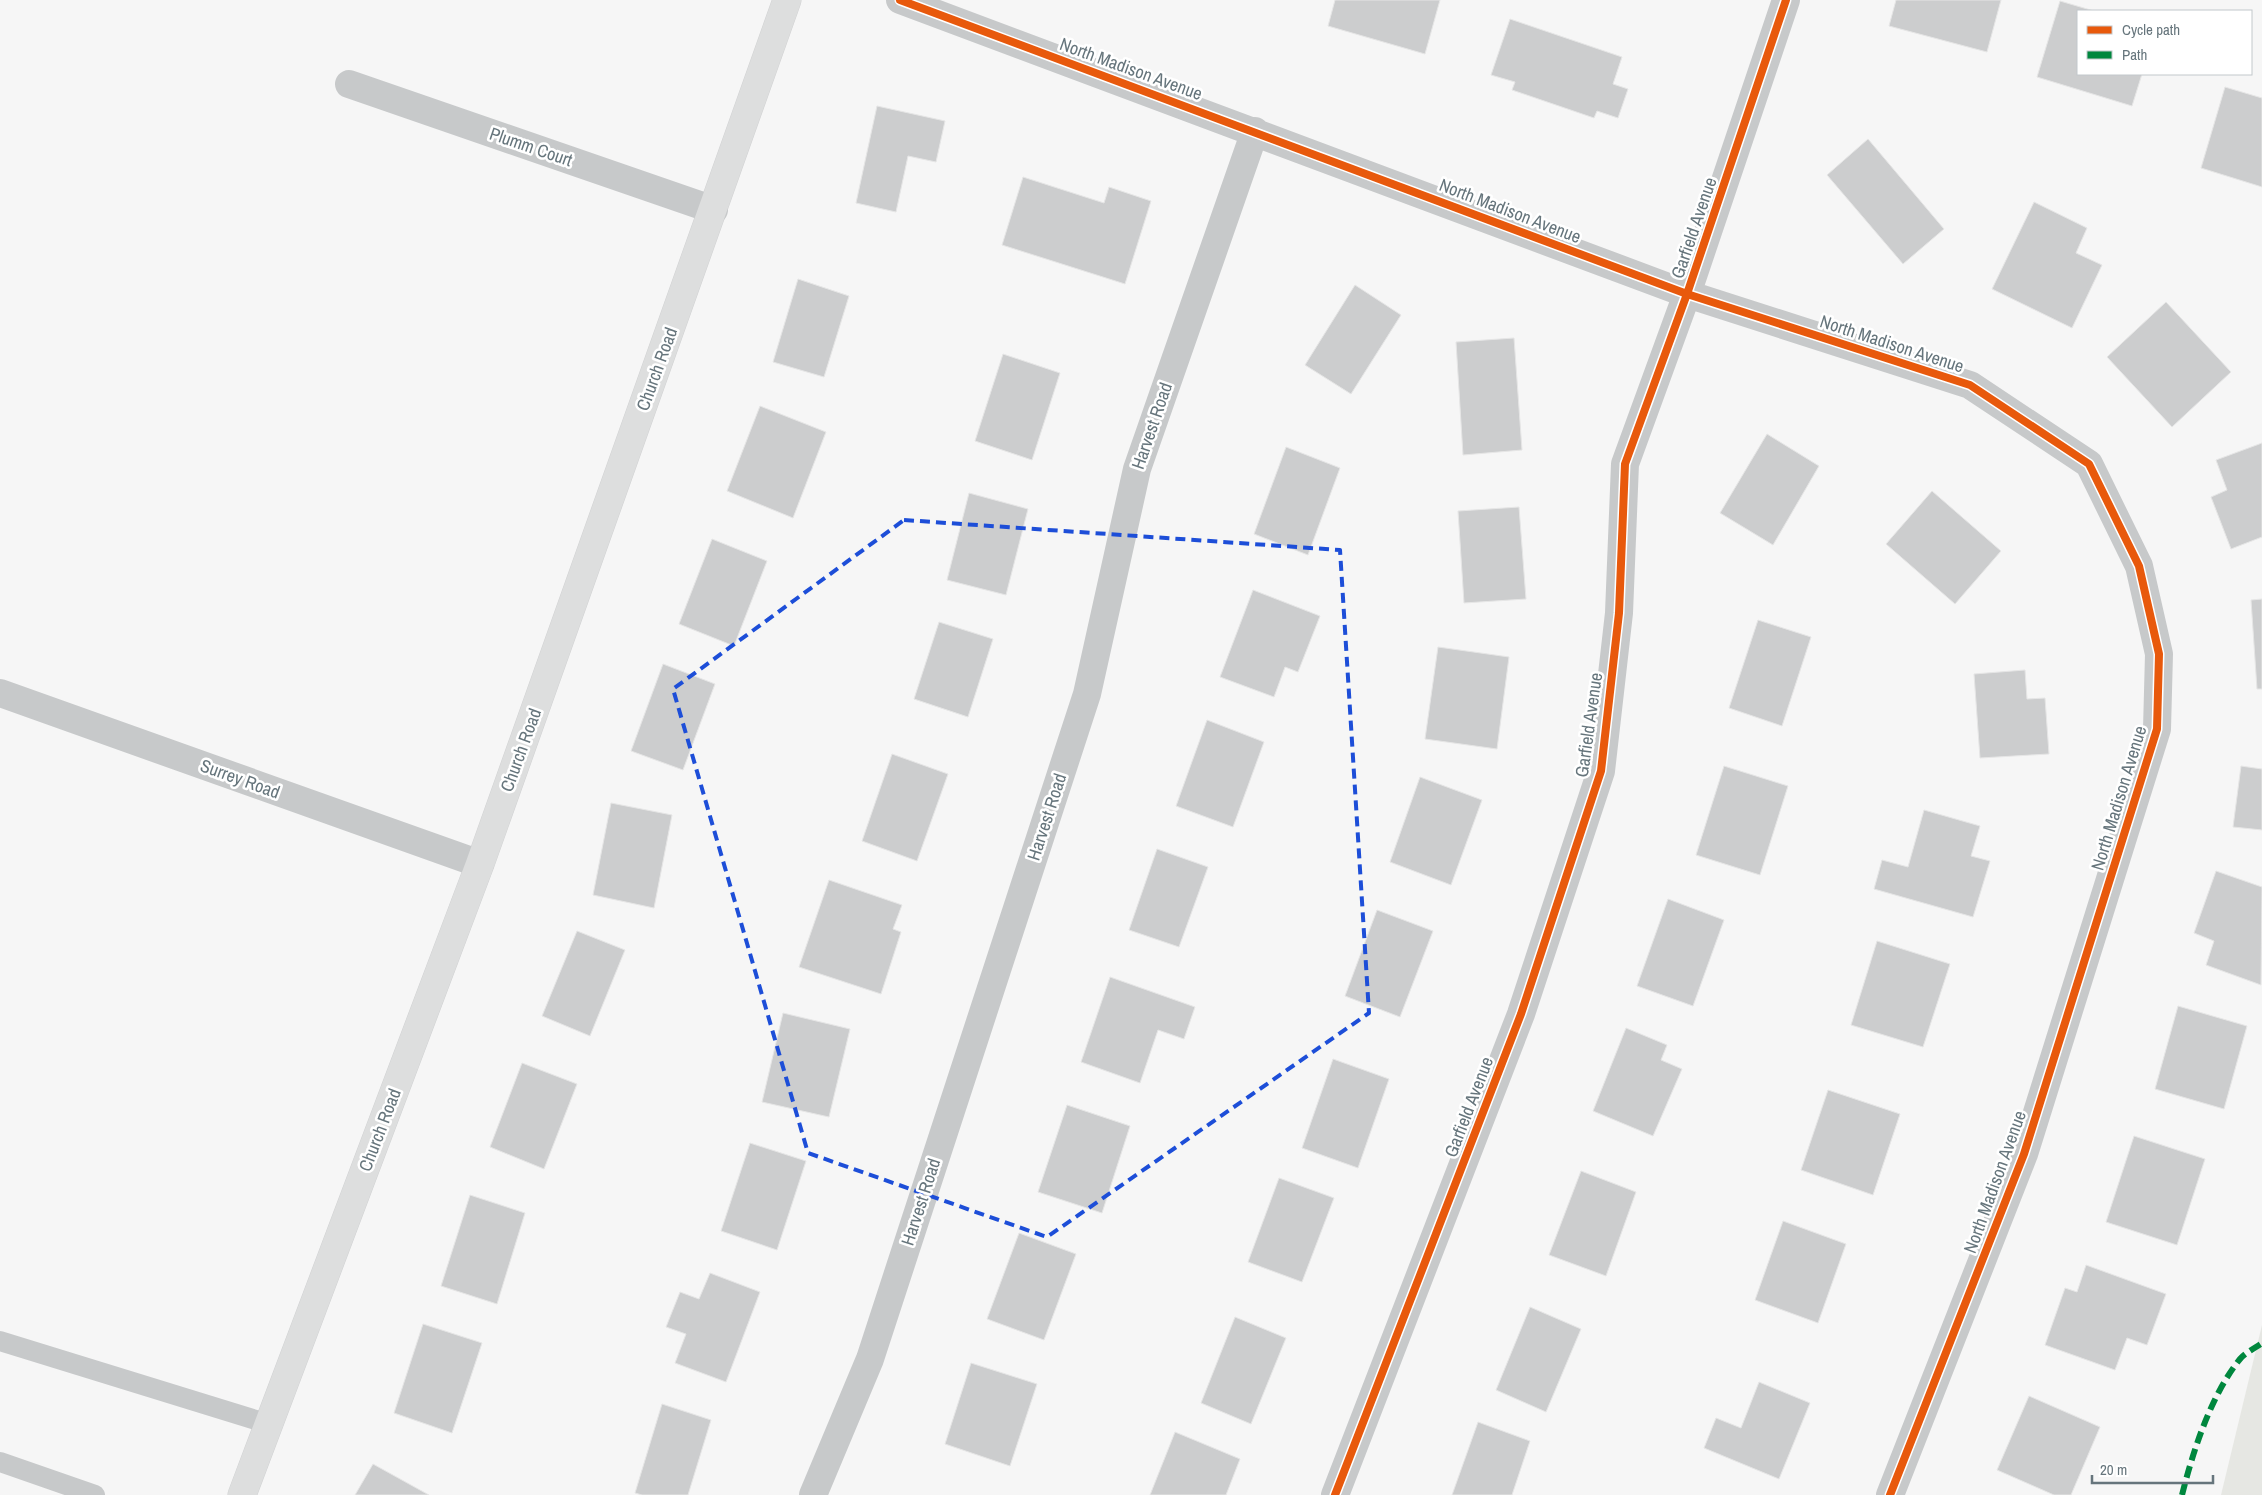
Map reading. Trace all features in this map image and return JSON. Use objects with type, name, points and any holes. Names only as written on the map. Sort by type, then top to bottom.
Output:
[{"type":"main road","name":"Church Road","points":[[242,1495],[480,864],[714,210],[787,0]]},
{"type":"street","name":"North Madison Avenue","points":[[900,0],[1255,131],[1687,294],[1970,385],[2089,464],[2139,566],[2159,654],[2157,729],[2024,1154],[1890,1495]]},
{"type":"street","name":"Garfield Avenue","points":[[1335,1495],[1522,1014],[1601,771],[1620,613],[1625,464],[1687,294],[1786,0]]},
{"type":"street","name":"Plumm Court","points":[[349,84],[714,210]]},
{"type":"street","name":"Harvest Road","points":[[814,1495],[870,1359],[1087,694],[1136,469],[1255,131]]},
{"type":"street","name":"Surrey Road","points":[[0,693],[480,864]]},
{"type":"lane","points":[[0,1341],[268,1424]]},
{"type":"lane","points":[[0,1462],[95,1495]]},
{"type":"highlighted area","points":[[904,520],[1340,550],[1369,1013],[1047,1237],[808,1153],[673,689]]},
{"type":"shaded area","points":[[2262,1325],[2262,1495],[2221,1495]]},
{"type":"building","points":[[1335,0],[1440,0],[1425,54],[1328,26]]},
{"type":"building","points":[[1896,0],[2001,0],[1987,52],[1889,26]]},
{"type":"building","points":[[2060,1],[2091,10],[2077,10],[2077,75],[2142,75],[2132,106],[2037,77]]},
{"type":"building","points":[[1510,19],[1622,57],[1613,84],[1628,89],[1618,118],[1597,111],[1594,118],[1512,90],[1515,82],[1491,75]]},
{"type":"building","points":[[2225,87],[2262,98],[2262,187],[2201,168]]},
{"type":"building","points":[[877,106],[945,121],[936,162],[908,156],[896,212],[856,203]]},
{"type":"building","points":[[1868,139],[1944,229],[1903,264],[1827,175]]},
{"type":"building","points":[[1023,177],[1104,203],[1109,187],[1151,201],[1125,284],[1002,245]]},
{"type":"building","points":[[2034,202],[2087,228],[2076,253],[2102,265],[2072,328],[1992,289]]},
{"type":"building","points":[[798,279],[849,296],[824,377],[773,362]]},
{"type":"building","points":[[1355,285],[1401,315],[1351,394],[1305,365]]},
{"type":"building","points":[[2166,302],[2231,372],[2172,427],[2107,357]]},
{"type":"building","points":[[1514,338],[1522,450],[1463,455],[1456,342]]},
{"type":"building","points":[[1003,354],[1060,373],[1032,460],[975,441]]},
{"type":"building","points":[[760,406],[826,432],[793,518],[727,491]]},
{"type":"building","points":[[1767,434],[1819,466],[1773,545],[1720,513]]},
{"type":"building","points":[[2262,443],[2262,537],[2231,549],[2211,497],[2227,490],[2216,460]]},
{"type":"building","points":[[1286,447],[1340,468],[1308,555],[1254,534]]},
{"type":"building","points":[[1932,491],[2001,551],[1955,604],[1886,544]]},
{"type":"building","points":[[969,493],[1028,509],[1006,595],[947,580]]},
{"type":"building","points":[[1519,507],[1526,599],[1464,603],[1458,511]]},
{"type":"building","points":[[712,539],[767,561],[734,646],[679,624]]},
{"type":"building","points":[[1253,590],[1320,616],[1298,672],[1285,667],[1274,697],[1220,677]]},
{"type":"building","points":[[2262,599],[2262,689],[2257,689],[2251,600]]},
{"type":"building","points":[[1758,620],[1811,637],[1782,726],[1729,708]]},
{"type":"building","points":[[939,622],[993,639],[968,717],[914,699]]},
{"type":"building","points":[[1438,647],[1509,657],[1497,749],[1425,739]]},
{"type":"building","points":[[663,664],[715,684],[683,770],[631,751]]},
{"type":"building","points":[[2025,670],[2027,699],[2045,698],[2049,754],[1980,758],[1974,674]]},
{"type":"building","points":[[1207,720],[1264,742],[1233,827],[1176,806]]},
{"type":"building","points":[[892,754],[948,774],[917,861],[862,841]]},
{"type":"building","points":[[1724,766],[1788,786],[1760,875],[1696,855]]},
{"type":"building","points":[[2241,766],[2262,769],[2262,830],[2233,827]]},
{"type":"building","points":[[1420,777],[1482,800],[1451,885],[1390,862]]},
{"type":"building","points":[[611,803],[672,815],[654,908],[593,895]]},
{"type":"building","points":[[1924,810],[1980,826],[1971,856],[1990,861],[1973,917],[1874,889],[1882,860],[1908,867]]},
{"type":"building","points":[[1157,849],[1208,867],[1179,947],[1129,930]]},
{"type":"building","points":[[2216,871],[2262,887],[2261,985],[2206,965],[2214,941],[2194,933]]},
{"type":"building","points":[[829,880],[902,905],[893,929],[901,932],[881,994],[799,967]]},
{"type":"building","points":[[1668,899],[1724,920],[1693,1006],[1637,986]]},
{"type":"building","points":[[1377,910],[1433,931],[1400,1017],[1345,996]]},
{"type":"building","points":[[577,931],[625,950],[590,1036],[542,1016]]},
{"type":"building","points":[[1877,941],[1950,964],[1923,1047],[1851,1025]]},
{"type":"building","points":[[1110,977],[1195,1007],[1184,1039],[1158,1030],[1140,1083],[1081,1062]]},
{"type":"building","points":[[2178,1006],[2247,1026],[2224,1109],[2155,1089]]},
{"type":"building","points":[[783,1013],[850,1029],[829,1117],[762,1102]]},
{"type":"building","points":[[1626,1028],[1667,1045],[1661,1060],[1682,1069],[1653,1136],[1593,1111]]},
{"type":"building","points":[[1333,1059],[1389,1079],[1358,1168],[1302,1148]]},
{"type":"building","points":[[522,1063],[577,1084],[544,1169],[490,1147]]},
{"type":"building","points":[[1828,1090],[1900,1114],[1873,1195],[1801,1170]]},
{"type":"building","points":[[1067,1105],[1130,1126],[1102,1213],[1038,1192]]},
{"type":"building","points":[[2134,1136],[2205,1159],[2177,1245],[2106,1222]]},
{"type":"building","points":[[750,1143],[806,1161],[777,1250],[721,1231]]},
{"type":"building","points":[[1581,1171],[1636,1192],[1606,1276],[1549,1255]]},
{"type":"building","points":[[1279,1178],[1334,1198],[1302,1282],[1248,1262]]},
{"type":"building","points":[[470,1195],[525,1213],[497,1304],[441,1286]]},
{"type":"building","points":[[1783,1221],[1846,1244],[1818,1323],[1755,1300]]},
{"type":"building","points":[[1019,1233],[1076,1254],[1044,1340],[987,1319]]},
{"type":"building","points":[[2086,1265],[2166,1294],[2147,1345],[2127,1338],[2115,1370],[2045,1345],[2065,1288],[2077,1292]]},
{"type":"building","points":[[710,1273],[760,1292],[726,1382],[675,1363],[686,1334],[666,1327],[680,1292],[699,1299]]},
{"type":"building","points":[[1530,1307],[1581,1329],[1546,1412],[1496,1390]]},
{"type":"building","points":[[1235,1317],[1286,1338],[1251,1424],[1201,1403]]},
{"type":"building","points":[[423,1324],[482,1343],[452,1433],[394,1413]]},
{"type":"building","points":[[971,1363],[1037,1384],[1010,1466],[945,1444]]},
{"type":"building","points":[[1759,1382],[1810,1403],[1779,1479],[1704,1448],[1716,1418],[1741,1428]]},
{"type":"building","points":[[2029,1396],[2100,1427],[2071,1495],[2054,1495],[1997,1470]]},
{"type":"building","points":[[662,1404],[711,1420],[688,1495],[642,1495],[635,1493]]},
{"type":"building","points":[[1478,1422],[1530,1441],[1512,1495],[1452,1495]]},
{"type":"building","points":[[1175,1432],[1240,1459],[1226,1495],[1150,1495]]},
{"type":"building","points":[[373,1464],[429,1495],[355,1495]]},
{"type":"marked path","points":[[2182,1495],[2204,1424],[2220,1389],[2240,1359],[2262,1343]]},
{"type":"cycle path","points":[[900,0],[1687,294],[1970,385],[2089,464],[2139,566],[2159,654],[2157,729],[2024,1154],[1890,1495]]},
{"type":"cycle path","points":[[1335,1495],[1521,1014],[1601,771],[1619,613],[1625,464],[1687,294],[1786,0]]}]
